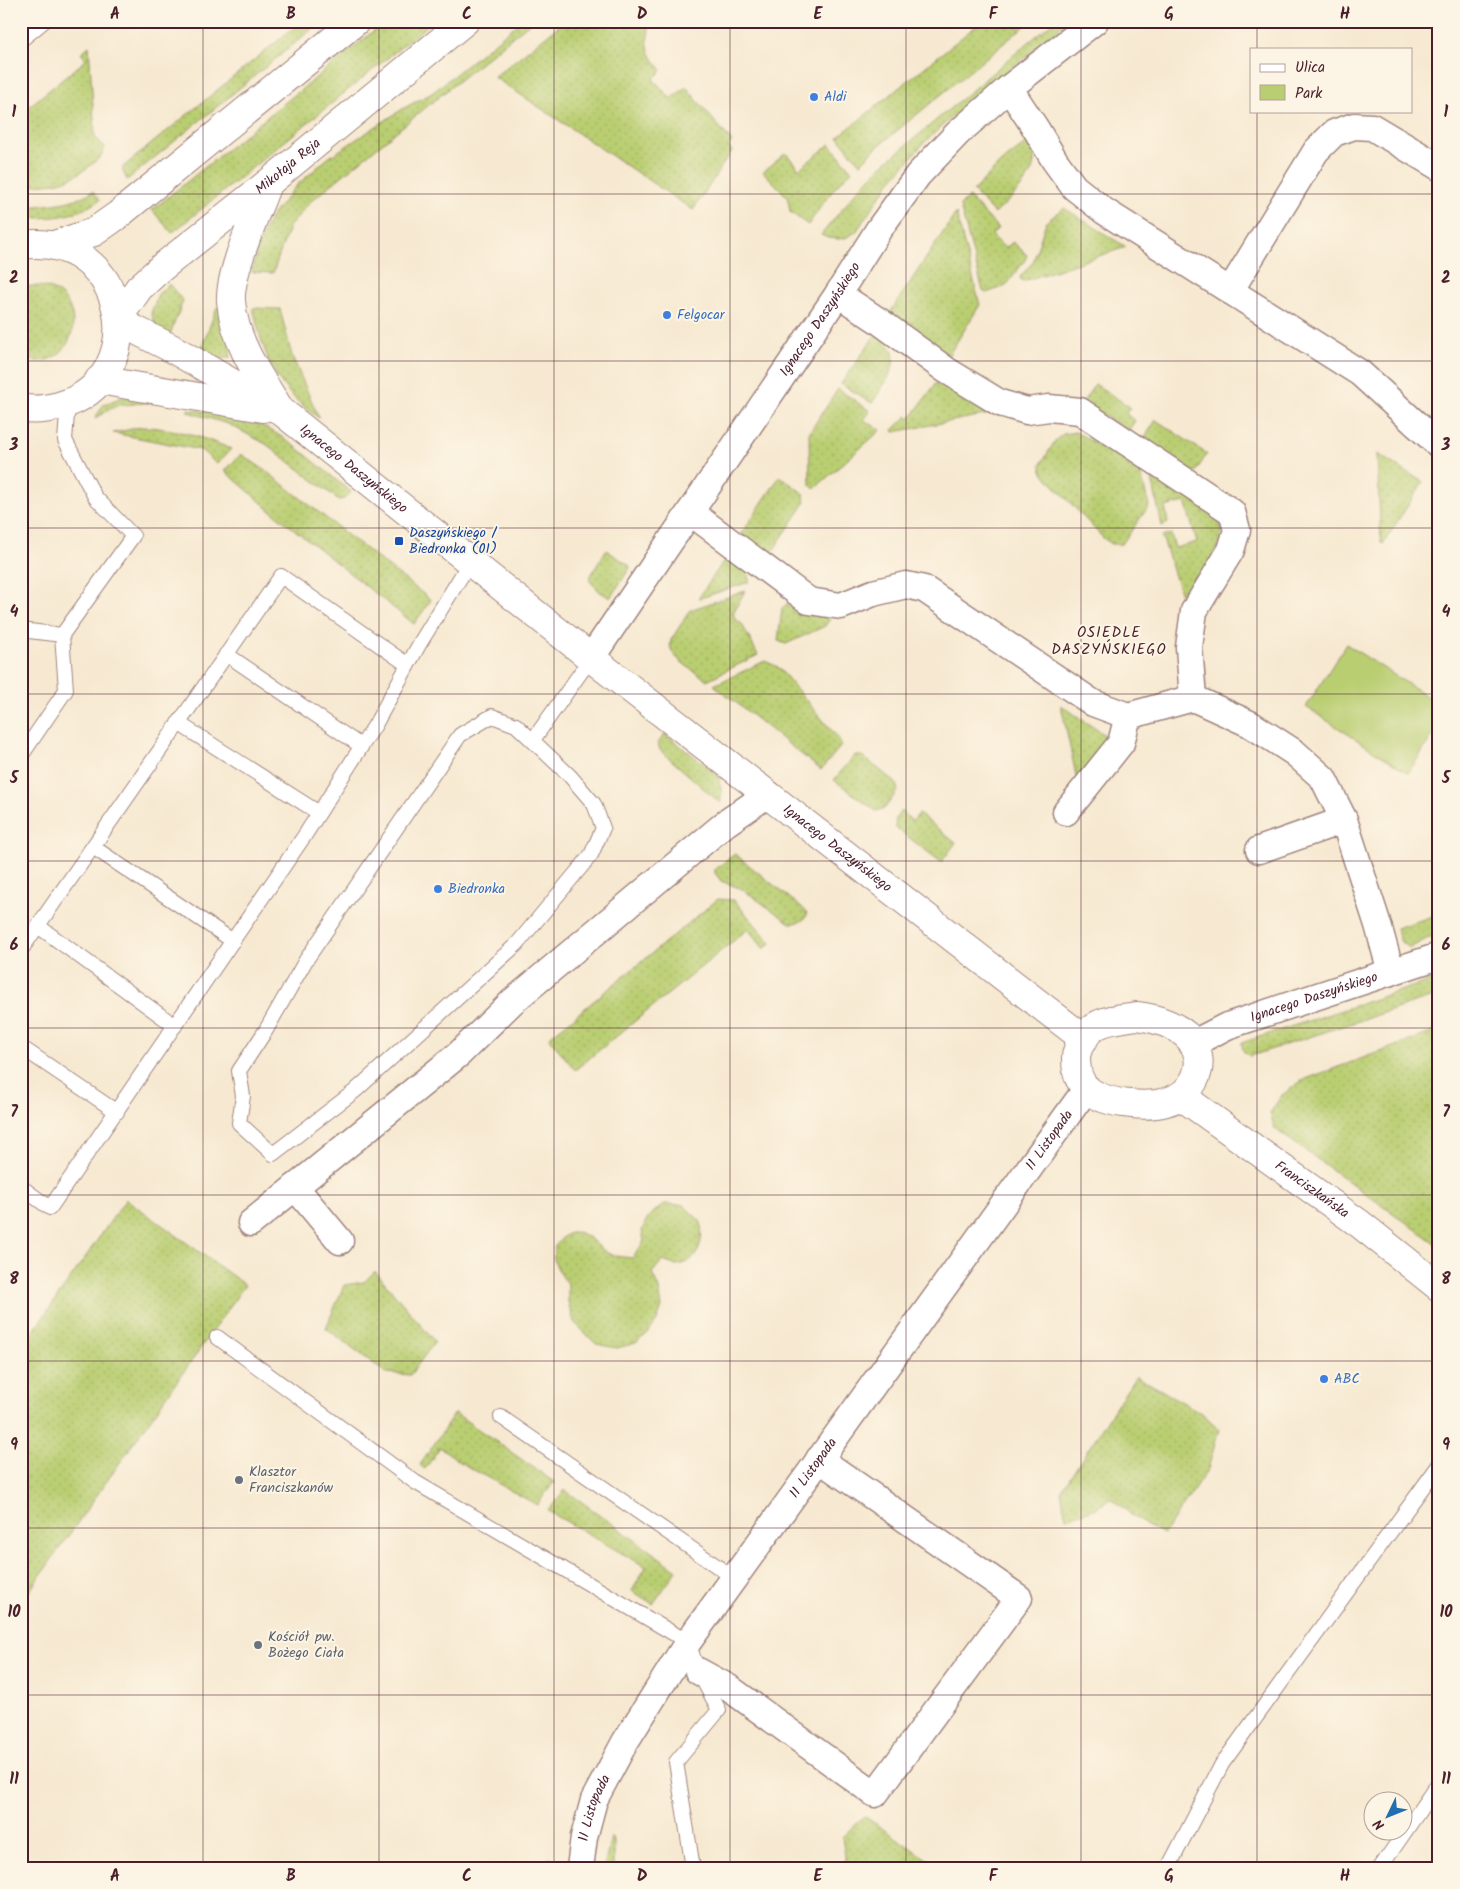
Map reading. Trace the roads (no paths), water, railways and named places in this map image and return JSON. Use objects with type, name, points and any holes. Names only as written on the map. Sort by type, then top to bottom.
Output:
[{"type":"street","points":[[54,246],[94,232],[118,215],[356,21]]},
{"type":"street","name":"Mikołaja Reja","points":[[118,319],[139,288],[161,268],[267,184],[465,21]]},
{"type":"street","name":"Ignacego Daszyńskiego","points":[[591,658],[918,175],[958,133],[1009,88],[1095,21]]},
{"type":"street","points":[[1009,88],[1055,161],[1074,187],[1104,211],[1360,373],[1439,445]]},
{"type":"street","points":[[1230,291],[1316,151],[1334,132],[1354,126],[1372,128],[1439,167]]},
{"type":"street","name":"Ignacego Daszyńskiego","points":[[267,184],[232,283],[230,300],[238,337],[256,372],[281,411]]},
{"type":"street","points":[[21,245],[35,243],[54,246],[74,252],[91,264],[100,274],[114,298],[118,319],[118,340],[112,361],[99,380],[85,394],[68,404],[47,409],[21,408]]},
{"type":"street","points":[[838,294],[879,320],[946,370],[1000,403],[1027,411],[1049,408],[1080,411],[1232,512],[1237,530],[1231,550],[1194,610],[1189,648],[1193,698]]},
{"type":"street","name":"Ignacego Daszyńskiego","points":[[118,319],[281,411],[591,658],[1084,1039]]},
{"type":"street","name":"Ignacego Daszyńskiego","points":[[99,380],[281,411]]},
{"type":"street","points":[[690,512],[809,601],[842,606],[873,593],[906,585],[924,589],[1093,703],[1128,716],[1193,698],[1250,724],[1294,753],[1323,778],[1344,820],[1391,972]]},
{"type":"street","points":[[1066,812],[1121,743],[1128,716]]},
{"type":"street","points":[[251,1223],[459,1054],[512,1002],[726,823],[768,794]]},
{"type":"street","points":[[1258,850],[1344,820]]},
{"type":"street","name":"Ignacego Daszyńskiego","points":[[1192,1044],[1227,1026],[1439,956]]},
{"type":"street","points":[[1137,1016],[1150,1017],[1165,1022],[1177,1029],[1192,1044],[1198,1056],[1198,1073],[1191,1088],[1181,1096],[1165,1103],[1139,1104],[1099,1096],[1086,1088],[1076,1068],[1076,1051],[1084,1039],[1096,1025],[1112,1020],[1137,1016]]},
{"type":"street","name":"11 Listopada","points":[[580,1868],[584,1837],[594,1800],[625,1742],[688,1642],[1086,1088]]},
{"type":"street","name":"Franciszkańska","points":[[1181,1096],[1360,1224],[1439,1287]]},
{"type":"street","points":[[295,1187],[340,1241]]},
{"type":"street","points":[[698,1671],[728,1688],[875,1794],[1018,1598],[819,1459]]},
{"type":"lane","points":[[21,40],[44,21]]},
{"type":"lane","points":[[21,756],[66,690],[62,635],[133,536],[95,497],[65,440],[68,404]]},
{"type":"lane","points":[[21,1187],[50,1208],[319,813],[470,562]]},
{"type":"lane","points":[[21,950],[281,576],[408,665]]},
{"type":"lane","points":[[21,630],[62,635]]},
{"type":"lane","points":[[226,654],[361,746]]},
{"type":"lane","points":[[533,740],[591,658]]},
{"type":"lane","points":[[492,716],[516,725],[533,740],[570,776],[594,804],[603,828],[591,855],[517,944],[356,1091],[273,1154],[239,1123],[243,1096],[239,1071],[266,1030],[306,960],[460,735],[492,716]]},
{"type":"lane","points":[[178,723],[319,813]]},
{"type":"lane","points":[[93,847],[233,941]]},
{"type":"lane","points":[[38,926],[175,1026]]},
{"type":"lane","points":[[21,1048],[116,1112]]},
{"type":"lane","points":[[216,1337],[415,1482],[688,1642],[698,1671],[719,1710],[676,1762],[693,1868]]},
{"type":"lane","points":[[501,1417],[734,1578]]},
{"type":"lane","points":[[1168,1868],[1222,1764],[1439,1465]]},
{"type":"lane","points":[[1380,1868],[1439,1782]]},
{"type":"place","name":"Aldi","points":[[814,97]]},
{"type":"place","name":"Felgocar","points":[[667,315]]},
{"type":"place","name":"Daszyńskiego / Biedronka (01)","points":[[399,541]]},
{"type":"place","name":"Biedronka","points":[[438,889]]},
{"type":"place","name":"ABC","points":[[1324,1379]]},
{"type":"place","name":"Klasztor Franciszkanów","points":[[239,1480]]},
{"type":"place","name":"Kościół pw. Bożego Ciała","points":[[258,1645]]},
{"type":"district","name":"OSIEDLE DASZYŃSKIEGO","points":[[1109,642]]}]
